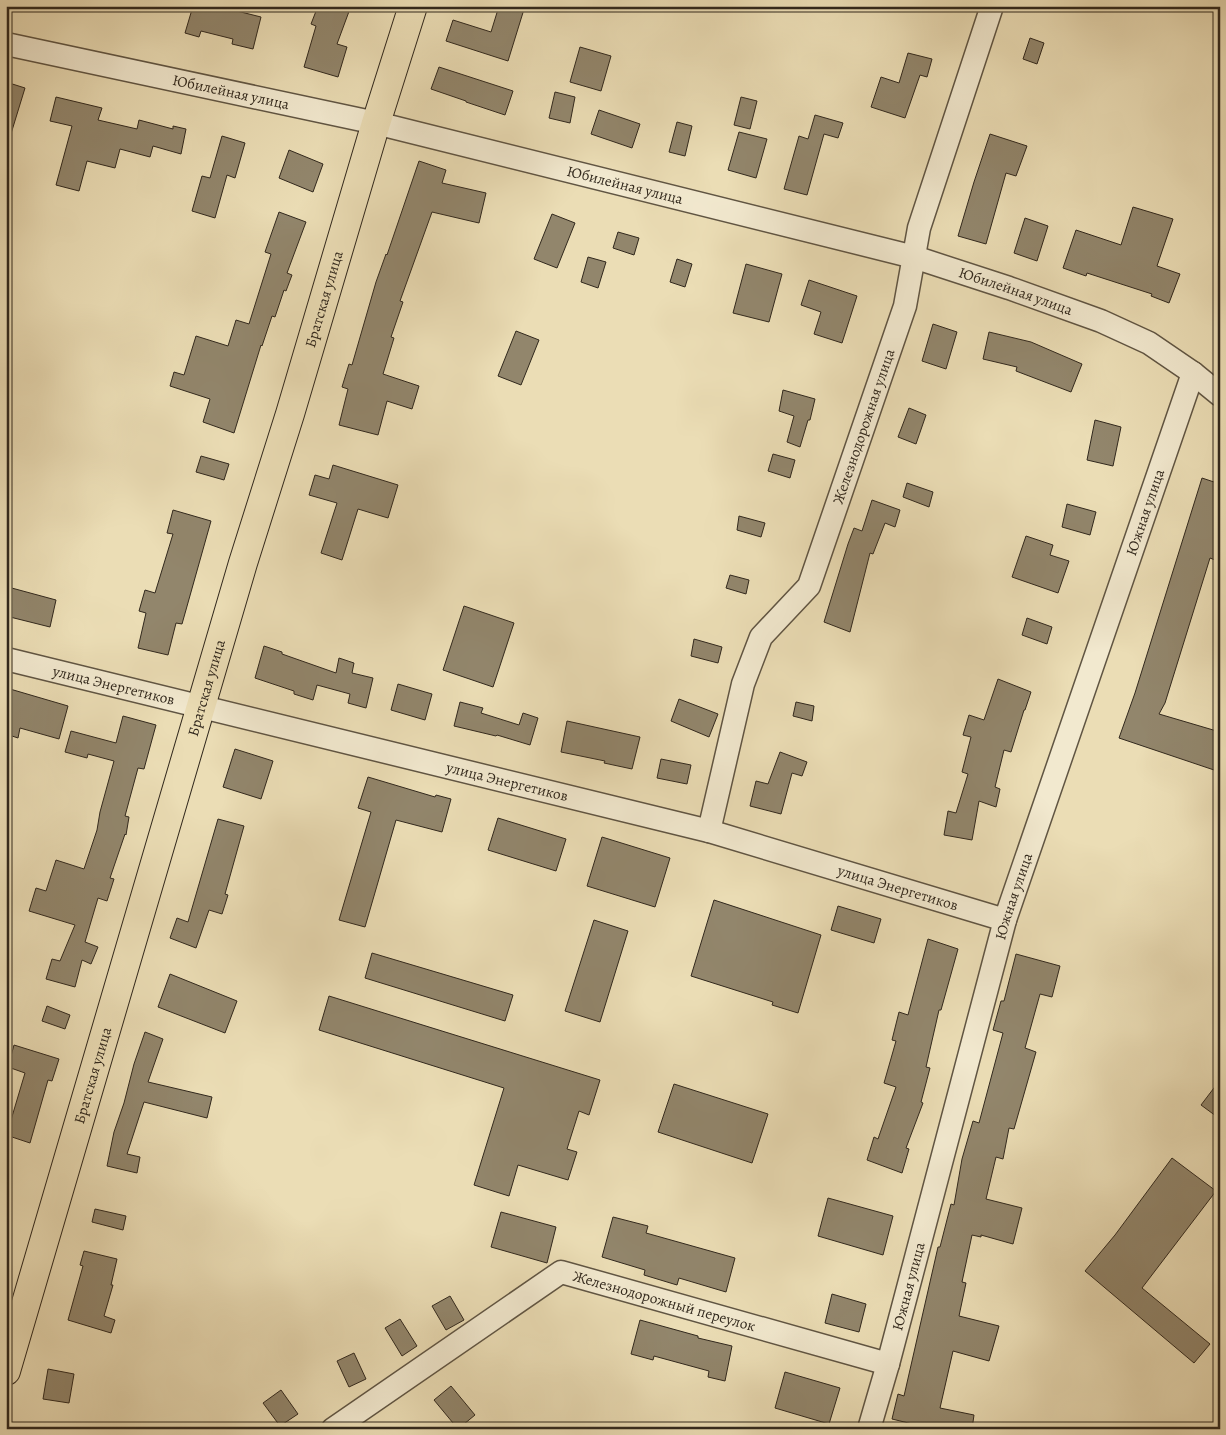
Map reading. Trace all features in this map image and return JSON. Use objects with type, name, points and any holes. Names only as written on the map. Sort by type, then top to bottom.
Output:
[{"type":"main road","name":"Братская улица","points":[[6,1371],[243,563],[293,405],[376,123],[413,6]]},
{"type":"street","name":"Железнодорожная улица","points":[[709,831],[743,684],[761,637],[809,586],[905,306],[919,228],[992,6]]},
{"type":"street","name":"Юбилейная улица","points":[[6,44],[376,123],[914,257],[1101,321],[1149,343],[1193,373],[1220,395]]},
{"type":"street","name":"Южная улица","points":[[869,1429],[888,1364],[1005,920],[1193,373]]},
{"type":"street","name":"улица Энергетиков","points":[[6,658],[709,831],[1005,920]]},
{"type":"street","name":"Железнодорожный переулок","points":[[332,1429],[560,1272],[888,1364]]},
{"type":"building","points":[[193,6],[238,6],[237,11],[261,17],[253,49],[232,44],[233,39],[201,31],[199,37],[185,33]]},
{"type":"building","points":[[318,6],[351,6],[337,44],[347,47],[338,77],[304,67],[316,26],[311,24]]},
{"type":"building","points":[[499,6],[525,6],[508,61],[446,41],[453,20],[491,32]]},
{"type":"building","points":[[1030,38],[1044,43],[1037,64],[1023,59]]},
{"type":"building","points":[[580,47],[611,56],[601,91],[570,82]]},
{"type":"building","points":[[908,53],[932,59],[927,77],[920,75],[905,118],[871,107],[881,77],[899,83]]},
{"type":"building","points":[[439,67],[513,91],[505,115],[431,89]]},
{"type":"building","points":[[6,82],[25,88],[10,137],[6,137]]},
{"type":"building","points":[[555,92],[575,97],[570,123],[549,118]]},
{"type":"building","points":[[56,97],[102,108],[98,120],[137,129],[139,120],[173,129],[173,126],[186,129],[181,154],[153,146],[150,157],[120,149],[115,168],[87,161],[79,191],[56,185],[72,126],[50,121]]},
{"type":"building","points":[[741,97],[757,101],[750,129],[734,125]]},
{"type":"building","points":[[599,110],[640,124],[632,148],[591,134]]},
{"type":"building","points":[[815,115],[843,123],[838,138],[824,134],[807,195],[784,189],[799,136],[808,139]]},
{"type":"building","points":[[677,122],[692,126],[685,156],[669,152]]},
{"type":"building","points":[[739,132],[767,139],[756,178],[728,170]]},
{"type":"building","points":[[990,134],[1027,146],[1016,176],[1006,173],[986,244],[958,236]]},
{"type":"building","points":[[222,136],[245,143],[235,178],[227,175],[215,218],[192,211],[202,176],[210,178]]},
{"type":"building","points":[[289,150],[323,164],[313,192],[279,178]]},
{"type":"building","points":[[419,161],[446,170],[442,183],[486,193],[479,223],[432,212],[400,301],[403,302],[391,337],[394,338],[383,374],[419,386],[412,409],[387,401],[378,435],[339,425],[348,389],[342,387],[349,364],[352,365],[376,282]]},
{"type":"building","points":[[1133,207],[1173,219],[1157,266],[1180,274],[1169,303],[1151,296],[1152,294],[1087,273],[1086,276],[1063,268],[1076,230],[1121,245]]},
{"type":"building","points":[[279,212],[306,222],[287,273],[292,275],[286,291],[284,290],[275,317],[272,316],[261,345],[234,433],[203,422],[210,399],[170,386],[174,372],[184,375],[196,336],[228,346],[236,320],[249,324],[271,254],[265,252]]},
{"type":"building","points":[[552,214],[575,223],[557,268],[534,259]]},
{"type":"building","points":[[1025,218],[1048,226],[1037,261],[1014,253]]},
{"type":"building","points":[[618,232],[639,238],[634,255],[613,248]]},
{"type":"building","points":[[588,257],[606,262],[598,288],[581,282]]},
{"type":"building","points":[[677,259],[692,264],[685,287],[670,282]]},
{"type":"building","points":[[746,264],[782,274],[769,322],[733,313]]},
{"type":"building","points":[[809,280],[857,296],[842,343],[814,334],[821,312],[801,305]]},
{"type":"building","points":[[933,324],[957,332],[946,369],[922,361]]},
{"type":"building","points":[[516,331],[539,340],[521,385],[498,376]]},
{"type":"building","points":[[989,332],[1031,342],[1082,364],[1071,392],[1016,371],[1017,367],[983,359]]},
{"type":"building","points":[[783,390],[815,399],[800,447],[787,442],[794,416],[779,411]]},
{"type":"building","points":[[909,408],[926,415],[916,444],[898,437]]},
{"type":"building","points":[[1095,420],[1121,427],[1113,466],[1087,460]]},
{"type":"building","points":[[773,454],[795,460],[790,478],[768,471]]},
{"type":"building","points":[[201,456],[229,464],[224,480],[196,472]]},
{"type":"building","points":[[333,465],[398,485],[388,518],[358,509],[342,560],[321,553],[337,503],[309,495],[315,475],[329,479]]},
{"type":"building","points":[[1202,478],[1220,484],[1220,545],[1215,560],[1210,558],[1165,703],[1159,714],[1220,732],[1220,772],[1119,738],[1135,693]]},
{"type":"building","points":[[907,483],[933,492],[929,507],[903,497]]},
{"type":"building","points":[[872,500],[900,510],[895,527],[885,523],[873,554],[870,553],[850,632],[824,622],[854,528],[862,531]]},
{"type":"building","points":[[1067,504],[1096,512],[1090,535],[1062,527]]},
{"type":"building","points":[[173,510],[211,521],[182,624],[176,623],[168,655],[138,648],[146,613],[139,611],[145,590],[155,593],[173,534],[167,533]]},
{"type":"building","points":[[739,516],[765,523],[761,537],[737,530]]},
{"type":"building","points":[[1026,536],[1053,545],[1050,555],[1069,561],[1058,593],[1012,577]]},
{"type":"building","points":[[730,575],[749,580],[746,594],[726,588]]},
{"type":"building","points":[[8,587],[56,600],[50,627],[6,616],[6,594]]},
{"type":"building","points":[[464,606],[514,623],[493,687],[443,670]]},
{"type":"building","points":[[1027,618],[1052,627],[1047,644],[1022,635]]},
{"type":"building","points":[[694,639],[722,647],[718,663],[691,656]]},
{"type":"building","points":[[264,646],[336,673],[339,658],[354,663],[352,673],[373,678],[366,708],[348,703],[350,694],[317,685],[313,700],[294,694],[294,691],[255,678]]},
{"type":"building","points":[[998,679],[1031,692],[1011,752],[1004,750],[995,787],[1000,789],[996,807],[979,801],[972,840],[944,835],[948,811],[956,813],[968,774],[962,772],[971,737],[963,735],[969,715],[984,720]]},
{"type":"building","points":[[398,684],[432,694],[425,720],[391,710]]},
{"type":"building","points":[[10,689],[68,706],[59,739],[20,728],[18,738],[6,734],[6,702]]},
{"type":"building","points":[[679,699],[718,714],[709,737],[671,721]]},
{"type":"building","points":[[460,702],[483,708],[481,713],[519,725],[523,713],[538,718],[530,745],[497,735],[454,726]]},
{"type":"building","points":[[796,702],[814,706],[812,721],[793,716]]},
{"type":"building","points":[[123,716],[156,725],[144,769],[138,768],[125,816],[129,817],[126,835],[110,878],[114,879],[107,901],[98,898],[85,942],[98,947],[91,964],[82,960],[75,987],[46,979],[52,959],[60,961],[75,925],[29,911],[36,888],[46,891],[56,860],[84,869],[97,830],[114,761],[88,754],[87,758],[65,752],[71,731],[116,743]]},
{"type":"building","points":[[567,721],[640,737],[632,769],[561,752]]},
{"type":"building","points":[[235,749],[273,761],[261,799],[223,787]]},
{"type":"building","points":[[780,752],[807,762],[802,776],[792,773],[781,814],[750,806],[756,781],[768,784]]},
{"type":"building","points":[[661,759],[691,765],[687,784],[657,778]]},
{"type":"building","points":[[368,777],[435,797],[436,795],[451,799],[442,832],[396,820],[365,927],[339,920],[371,812],[358,808]]},
{"type":"building","points":[[498,818],[566,839],[556,871],[488,850]]},
{"type":"building","points":[[218,819],[244,826],[225,894],[228,895],[222,914],[209,910],[196,948],[170,938],[177,918],[188,922]]},
{"type":"building","points":[[602,837],[670,858],[655,907],[587,886]]},
{"type":"building","points":[[714,900],[821,935],[798,1013],[772,1005],[773,1002],[691,976]]},
{"type":"building","points":[[838,906],[881,919],[874,943],[831,930]]},
{"type":"building","points":[[594,920],[628,931],[600,1022],[565,1011]]},
{"type":"building","points":[[928,939],[958,949],[941,1010],[939,1010],[926,1067],[930,1068],[921,1102],[923,1103],[906,1148],[909,1149],[902,1173],[867,1160],[874,1137],[878,1139],[896,1087],[884,1083],[896,1041],[892,1040],[899,1012],[908,1015]]},
{"type":"building","points":[[372,953],[513,995],[505,1021],[365,978]]},
{"type":"building","points":[[1016,954],[1060,966],[1052,997],[1040,994],[1025,1048],[1036,1052],[1014,1129],[1009,1128],[1003,1159],[996,1157],[986,1199],[1022,1208],[1013,1244],[981,1235],[981,1237],[972,1235],[962,1282],[966,1283],[959,1316],[999,1326],[989,1361],[953,1351],[940,1408],[974,1415],[972,1429],[933,1429],[892,1419],[898,1394],[904,1396],[938,1247],[940,1247],[951,1204],[954,1205],[962,1159],[973,1121],[979,1123],[1003,1033],[993,1030],[1001,1001],[1004,1001]]},
{"type":"building","points":[[170,974],[237,1001],[225,1033],[158,1007]]},
{"type":"building","points":[[329,996],[600,1080],[589,1115],[579,1111],[567,1149],[577,1152],[568,1180],[518,1165],[509,1196],[474,1185],[504,1088],[319,1030]]},
{"type":"building","points":[[47,1006],[70,1015],[65,1029],[42,1021]]},
{"type":"building","points":[[145,1032],[163,1039],[148,1082],[212,1097],[207,1118],[144,1102],[127,1154],[140,1157],[137,1173],[107,1166],[114,1132]]},
{"type":"building","points":[[14,1045],[59,1059],[52,1081],[48,1080],[30,1143],[6,1135],[6,1119],[11,1120],[25,1073],[8,1067]]},
{"type":"building","points":[[1220,1080],[1220,1119],[1201,1105]]},
{"type":"building","points":[[674,1084],[768,1114],[752,1163],[658,1132]]},
{"type":"building","points":[[1172,1158],[1216,1191],[1142,1288],[1210,1344],[1194,1363],[1085,1271],[1115,1235]]},
{"type":"building","points":[[828,1198],[893,1216],[883,1255],[818,1236]]},
{"type":"building","points":[[95,1209],[126,1216],[123,1230],[92,1222]]},
{"type":"building","points":[[501,1212],[556,1227],[547,1263],[491,1247]]},
{"type":"building","points":[[613,1217],[648,1226],[646,1233],[735,1258],[726,1292],[679,1278],[677,1285],[644,1275],[645,1270],[602,1257]]},
{"type":"building","points":[[84,1251],[117,1259],[111,1285],[113,1285],[104,1316],[115,1320],[111,1333],[68,1320],[83,1266],[80,1265]]},
{"type":"building","points":[[832,1294],[866,1304],[859,1332],[825,1323]]},
{"type":"building","points":[[450,1296],[464,1320],[446,1330],[432,1306]]},
{"type":"building","points":[[400,1319],[417,1346],[402,1356],[385,1328]]},
{"type":"building","points":[[640,1320],[698,1336],[698,1338],[732,1346],[725,1381],[708,1377],[709,1371],[654,1356],[653,1360],[631,1354]]},
{"type":"building","points":[[354,1353],[366,1379],[349,1387],[337,1361]]},
{"type":"building","points":[[48,1369],[74,1374],[69,1403],[43,1399]]},
{"type":"building","points":[[785,1372],[840,1388],[829,1424],[775,1408]]},
{"type":"building","points":[[451,1386],[475,1415],[458,1429],[434,1400]]},
{"type":"building","points":[[281,1390],[298,1414],[280,1426],[263,1403]]}]
